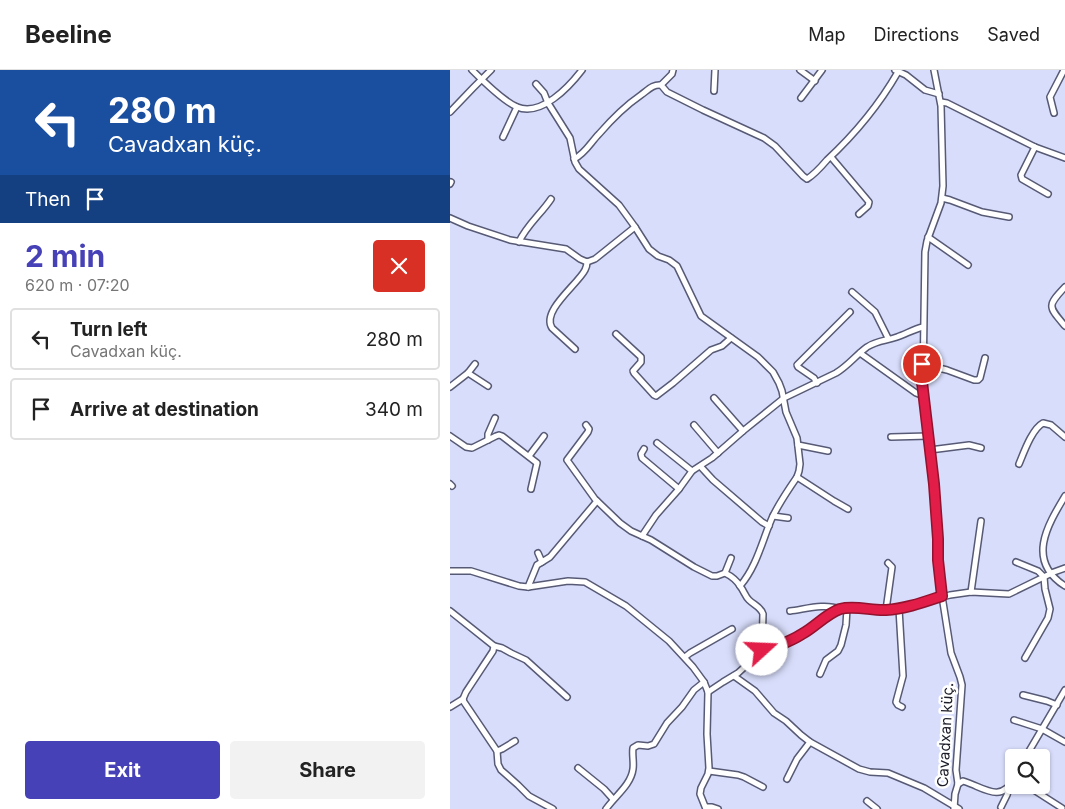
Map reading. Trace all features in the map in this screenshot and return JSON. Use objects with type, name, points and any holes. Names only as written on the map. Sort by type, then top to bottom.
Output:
[{"type":"street","points":[[472,70],[497,93],[517,107],[532,108],[554,99],[582,70]]},
{"type":"street","points":[[450,112],[492,70]]},
{"type":"street","points":[[574,159],[624,108],[652,87],[658,84],[661,85],[672,74],[673,70]]},
{"type":"street","points":[[714,91],[715,70]]},
{"type":"street","points":[[800,70],[815,81]]},
{"type":"street","points":[[801,98],[822,70]]},
{"type":"street","name":"Cavadxan küç.","points":[[934,70],[941,102],[942,198],[940,209],[926,245],[922,364],[942,596],[951,653],[962,685],[956,770],[958,784],[954,794],[956,808]]},
{"type":"street","points":[[1054,113],[1050,98],[1064,70]]},
{"type":"street","points":[[661,85],[667,92],[764,138],[806,178],[809,178],[832,156],[864,122],[890,85],[896,71],[906,75],[925,90],[939,94]]},
{"type":"street","points":[[536,84],[544,93],[548,103],[570,138],[574,159],[579,169],[619,205],[648,249],[677,266],[701,316],[758,357],[769,367],[780,383],[786,412],[798,445],[799,471],[773,516],[754,564],[740,586]]},
{"type":"street","points":[[941,102],[947,103],[1035,147],[1065,158]]},
{"type":"street","points":[[504,137],[517,107]]},
{"type":"street","points":[[1035,147],[1021,177],[1048,194]]},
{"type":"street","points":[[832,156],[869,202],[868,206],[859,214]]},
{"type":"street","points":[[942,198],[982,212],[1008,217]]},
{"type":"street","points":[[519,242],[523,234],[551,199]]},
{"type":"street","points":[[450,218],[506,239],[562,248],[587,262],[595,259],[635,227]]},
{"type":"street","points":[[928,238],[968,266]]},
{"type":"street","points":[[574,349],[552,328],[550,319],[562,298],[585,271],[587,262]]},
{"type":"street","points":[[1065,287],[1054,300],[1052,308],[1053,312],[1065,326]]},
{"type":"street","points":[[852,292],[875,312],[888,338]]},
{"type":"street","points":[[817,383],[814,378],[797,365],[850,312]]},
{"type":"street","points":[[642,536],[656,515],[692,471],[718,453],[742,431],[784,398],[843,369],[860,353],[878,341],[923,327]]},
{"type":"street","points":[[616,334],[641,357],[641,362],[633,371],[656,396],[711,350],[722,346],[731,338]]},
{"type":"street","points":[[860,353],[916,393],[924,396]]},
{"type":"street","points":[[922,364],[976,380],[980,378],[985,358]]},
{"type":"street","points":[[450,388],[468,373],[475,364]]},
{"type":"street","points":[[468,373],[488,386]]},
{"type":"street","points":[[714,398],[742,431]]},
{"type":"street","points":[[488,440],[488,434],[495,418]]},
{"type":"street","points":[[1019,464],[1036,430],[1043,422],[1051,425],[1065,437]]},
{"type":"street","points":[[586,425],[589,429],[588,432],[566,460],[597,501],[620,523],[694,567],[712,576],[725,573],[731,576],[750,601],[762,611],[763,652]]},
{"type":"street","points":[[694,425],[718,453]]},
{"type":"street","points":[[450,436],[466,447],[472,448],[498,435],[502,436],[536,461],[537,465],[531,489]]},
{"type":"street","points":[[529,456],[544,436]]},
{"type":"street","points":[[891,437],[929,436]]},
{"type":"street","points":[[657,443],[692,471]]},
{"type":"street","points":[[798,445],[828,451]]},
{"type":"street","points":[[930,450],[969,445],[981,448]]},
{"type":"street","points":[[644,449],[641,454],[642,458],[679,489]]},
{"type":"street","points":[[700,467],[762,522],[769,526]]},
{"type":"street","points":[[797,477],[848,509]]},
{"type":"street","points":[[1065,496],[1046,530],[1043,543],[1045,562],[1051,573],[1065,586]]},
{"type":"street","points":[[528,587],[537,565],[550,557],[597,501]]},
{"type":"street","points":[[773,516],[788,518]]},
{"type":"street","points":[[971,592],[981,521]]},
{"type":"street","points":[[538,553],[542,562]]},
{"type":"street","points":[[725,573],[731,558]]},
{"type":"street","points":[[1016,562],[1038,571],[1044,577],[1050,609],[1050,614],[1025,658]]},
{"type":"street","points":[[886,610],[892,567],[888,563]]},
{"type":"street","points":[[708,692],[734,676],[763,652],[803,634],[830,614],[840,610],[847,608],[899,609],[942,596],[971,592],[1009,594],[1065,568]]},
{"type":"street","points":[[450,571],[471,571],[514,585],[528,587],[575,581],[589,584],[634,612],[659,632],[694,667],[708,692],[707,734],[709,771],[700,794],[706,808],[718,809]]},
{"type":"street","points":[[790,611],[820,606],[831,606],[840,610]]},
{"type":"street","points":[[820,674],[826,660],[838,651],[842,645],[847,608]]},
{"type":"street","points":[[899,609],[903,676],[896,702],[902,707]]},
{"type":"street","points":[[450,611],[494,646],[526,660],[567,697]]},
{"type":"street","points":[[685,657],[732,629]]},
{"type":"street","points":[[450,707],[463,699],[493,651],[494,646]]},
{"type":"street","points":[[734,676],[755,691],[774,713],[810,742],[859,769],[870,772],[883,772],[924,788],[956,808]]},
{"type":"street","points":[[606,809],[626,784],[632,772],[633,748],[638,745],[648,746],[654,744],[667,723],[694,690],[704,682]]},
{"type":"street","points":[[1030,749],[1064,693]]},
{"type":"street","points":[[1023,695],[1056,704]]},
{"type":"street","points":[[463,699],[497,751],[498,764],[501,770],[529,796],[553,809]]},
{"type":"street","points":[[1014,720],[1042,729],[1065,742]]},
{"type":"street","points":[[497,751],[515,741]]},
{"type":"street","points":[[787,779],[796,758],[810,742]]},
{"type":"street","points":[[578,768],[604,789],[613,799]]},
{"type":"street","points":[[709,771],[738,775],[763,787]]},
{"type":"street","points":[[901,778],[903,771]]},
{"type":"street","points":[[958,784],[963,781],[995,793],[1000,798],[1001,808]]},
{"type":"street","points":[[995,793],[1005,790]]},
{"type":"street","points":[[1001,808],[1007,794]]},
{"type":"street","points":[[1040,794],[1062,808]]},
{"type":"street","points":[[867,802],[877,809]]},
{"type":"route","points":[[762,650],[763,652],[803,634],[830,614],[840,610],[851,608],[891,610],[904,608],[942,596],[935,501],[922,382],[922,364]]}]
